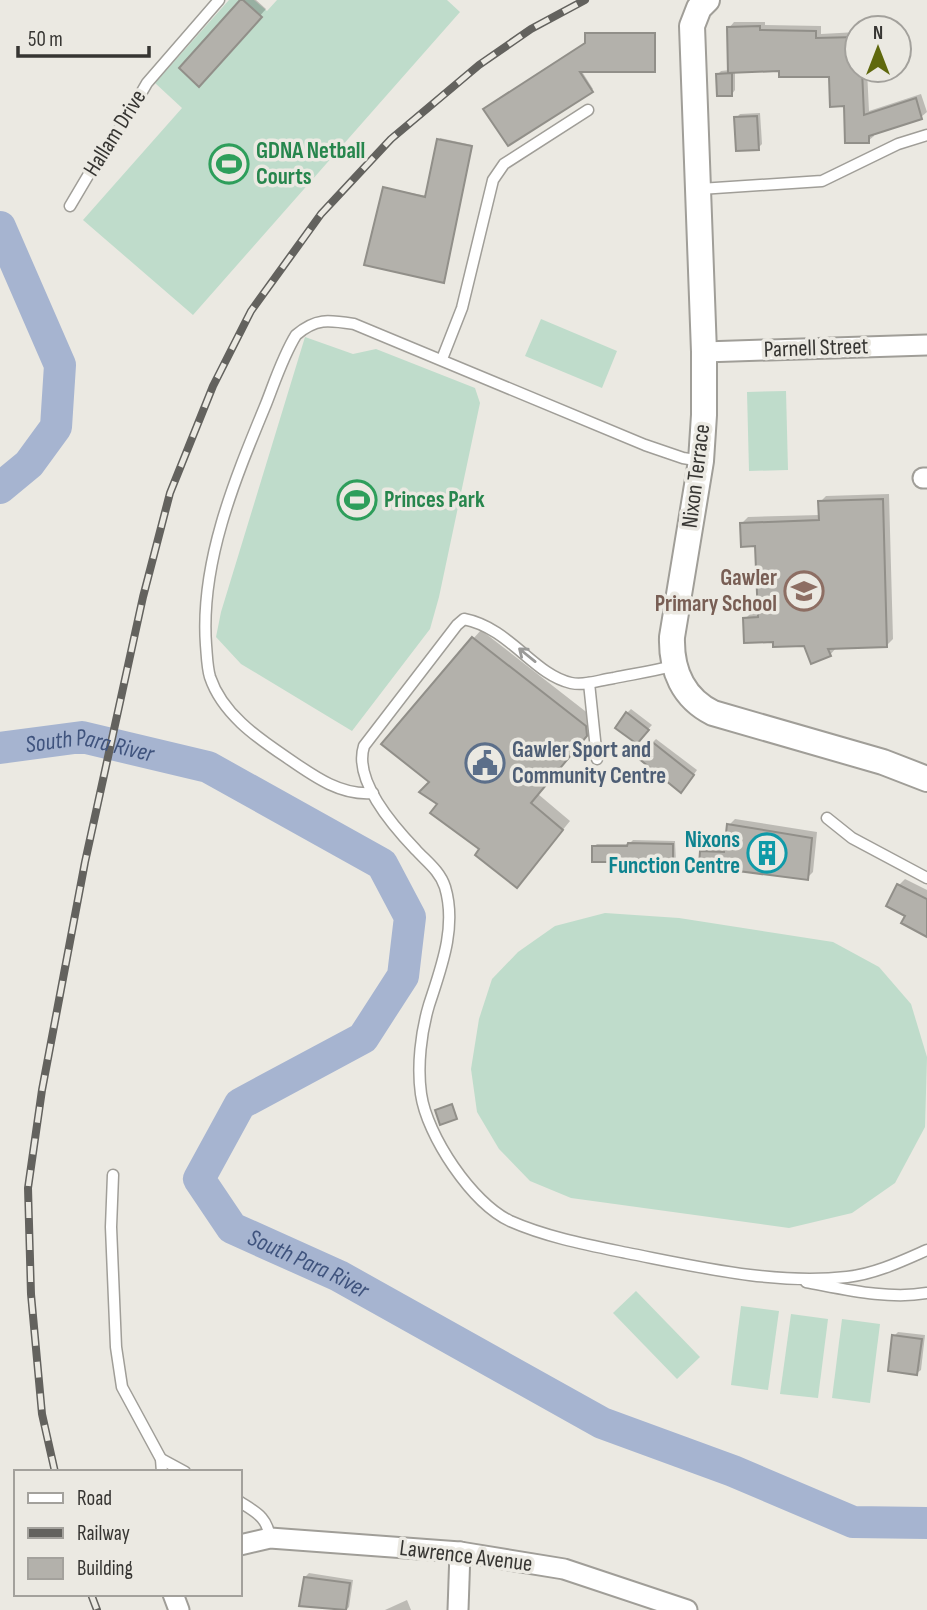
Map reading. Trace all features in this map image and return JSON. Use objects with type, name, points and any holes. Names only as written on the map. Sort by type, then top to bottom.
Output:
[{"type":"street","name":"Nixon Terrace","points":[[673,666],[672,637],[701,461],[704,352],[692,26],[699,8],[707,0]]},
{"type":"street","name":"Parnell Street","points":[[704,352],[927,345]]},
{"type":"street","points":[[673,666],[678,680],[692,697],[703,708],[723,718],[883,762],[927,779]]},
{"type":"street","name":"Lawrence Avenue","points":[[242,1545],[270,1538],[460,1552],[564,1569],[687,1610]]},
{"type":"street","points":[[458,1610],[460,1552]]},
{"type":"lane","name":"Hallam Drive","points":[[70,205],[147,83],[219,0]]},
{"type":"lane","points":[[442,359],[462,308],[493,180],[504,164],[587,110]]},
{"type":"lane","points":[[698,189],[822,181],[898,144],[927,135]]},
{"type":"lane","points":[[373,793],[362,794],[330,786],[261,740],[231,713],[211,680],[207,667],[204,620],[222,520],[240,467],[296,335],[309,324],[320,321],[354,324],[442,359],[546,406],[645,445],[701,461]]},
{"type":"lane","points":[[673,666],[574,684],[557,679],[505,637],[481,624],[464,619],[364,746],[360,764],[373,793],[404,838],[440,875],[445,887],[449,927],[445,957],[429,1008],[419,1069],[421,1095],[428,1120],[441,1148],[486,1203],[508,1220],[553,1236],[659,1259],[844,1289],[911,1296],[927,1293]]},
{"type":"lane","points":[[589,683],[597,759]]},
{"type":"lane","points":[[827,818],[852,838],[927,878]]},
{"type":"lane","points":[[113,1175],[111,1227],[116,1347],[121,1387],[161,1459],[162,1470]]},
{"type":"lane","points":[[788,1279],[849,1277],[895,1265],[927,1250]]},
{"type":"lane","points":[[161,1459],[181,1470]]},
{"type":"lane","points":[[242,1503],[260,1515],[268,1525],[270,1538]]},
{"type":"green space","name":"GDNA Netball Courts","points":[[229,0],[254,0],[267,11],[277,0],[447,0],[460,12],[193,315],[83,220],[182,108],[155,83]]},
{"type":"green space","points":[[541,319],[617,351],[602,388],[525,356]]},
{"type":"green space","name":"Princes Park","points":[[305,337],[353,354],[376,349],[475,388],[480,403],[430,629],[352,731],[241,664],[216,637],[221,612]]},
{"type":"green space","points":[[786,391],[788,470],[749,471],[747,392]]},
{"type":"green space","points":[[605,913],[679,918],[833,942],[879,967],[911,1004],[927,1057],[925,1127],[895,1183],[852,1213],[789,1228],[571,1198],[530,1181],[499,1149],[477,1112],[471,1069],[479,1019],[492,979],[518,952],[555,926]]},
{"type":"green space","points":[[636,1291],[700,1357],[677,1379],[613,1313]]},
{"type":"green space","points":[[741,1306],[779,1311],[768,1390],[731,1385]]},
{"type":"green space","points":[[791,1314],[828,1319],[818,1398],[780,1394]]},
{"type":"green space","points":[[842,1319],[880,1324],[870,1403],[832,1398]]},
{"type":"building","points":[[240,0],[262,17],[199,87],[179,68]]},
{"type":"building","points":[[760,26],[760,30],[816,31],[816,38],[843,37],[843,84],[863,84],[864,115],[916,98],[922,119],[869,136],[869,143],[845,143],[844,106],[830,107],[829,77],[779,77],[779,71],[728,73],[727,27]]},
{"type":"building","points":[[585,33],[655,33],[655,72],[580,72],[593,92],[508,146],[483,109],[585,43]]},
{"type":"building","points":[[732,73],[732,96],[717,96],[716,74]]},
{"type":"building","points":[[757,116],[759,150],[736,151],[734,117]]},
{"type":"building","points":[[437,139],[472,146],[444,283],[364,265],[383,187],[425,197]]},
{"type":"building","points":[[883,499],[887,647],[828,649],[831,656],[811,664],[804,646],[773,647],[773,642],[744,643],[743,618],[758,617],[755,546],[741,547],[740,523],[819,520],[818,501]]},
{"type":"building","name":"Gawler Sport and Community Centre","points":[[472,637],[586,726],[587,736],[531,803],[563,830],[517,888],[475,855],[479,849],[430,813],[437,804],[419,792],[429,782],[381,744]]},
{"type":"building","points":[[626,712],[649,730],[637,744],[615,728]]},
{"type":"building","points":[[651,741],[694,775],[681,793],[638,758]]},
{"type":"building","name":"Nixons Function Centre","points":[[727,824],[812,838],[808,880],[722,869],[723,866],[699,866],[700,851],[724,852]]},
{"type":"building","points":[[628,843],[673,844],[673,867],[627,867],[627,862],[592,862],[592,846],[627,846]]},
{"type":"building","points":[[897,884],[927,899],[927,937],[901,923],[905,916],[886,906]]},
{"type":"building","points":[[452,1104],[457,1119],[440,1125],[435,1110]]},
{"type":"building","points":[[892,1335],[922,1339],[917,1375],[888,1371]]},
{"type":"building","points":[[304,1577],[350,1583],[346,1610],[299,1606]]},
{"type":"waterway","points":[[0,227],[60,365],[56,427],[29,464],[0,488]]},
{"type":"waterway","name":"South Para River","points":[[0,748],[82,737],[208,767],[382,864],[410,917],[403,976],[363,1038],[240,1104],[199,1179],[232,1228],[339,1276],[602,1423],[733,1471],[853,1522],[927,1523]]},
{"type":"railway","points":[[55,1470],[42,1414],[31,1294],[28,1188],[42,1090],[85,862],[143,597],[170,493],[213,386],[251,311],[321,214],[391,139],[479,65],[531,29],[585,0]]},
{"type":"railway","points":[[92,1596],[97,1610]]},
{"type":"place","name":"GDNA Netball Courts","points":[[229,164]]},
{"type":"place","name":"Princes Park","points":[[357,500]]},
{"type":"place","name":"Gawler Primary School","points":[[804,591]]},
{"type":"place","name":"Gawler Sport and Community Centre","points":[[485,763]]},
{"type":"place","name":"Nixons Function Centre","points":[[767,853]]}]
